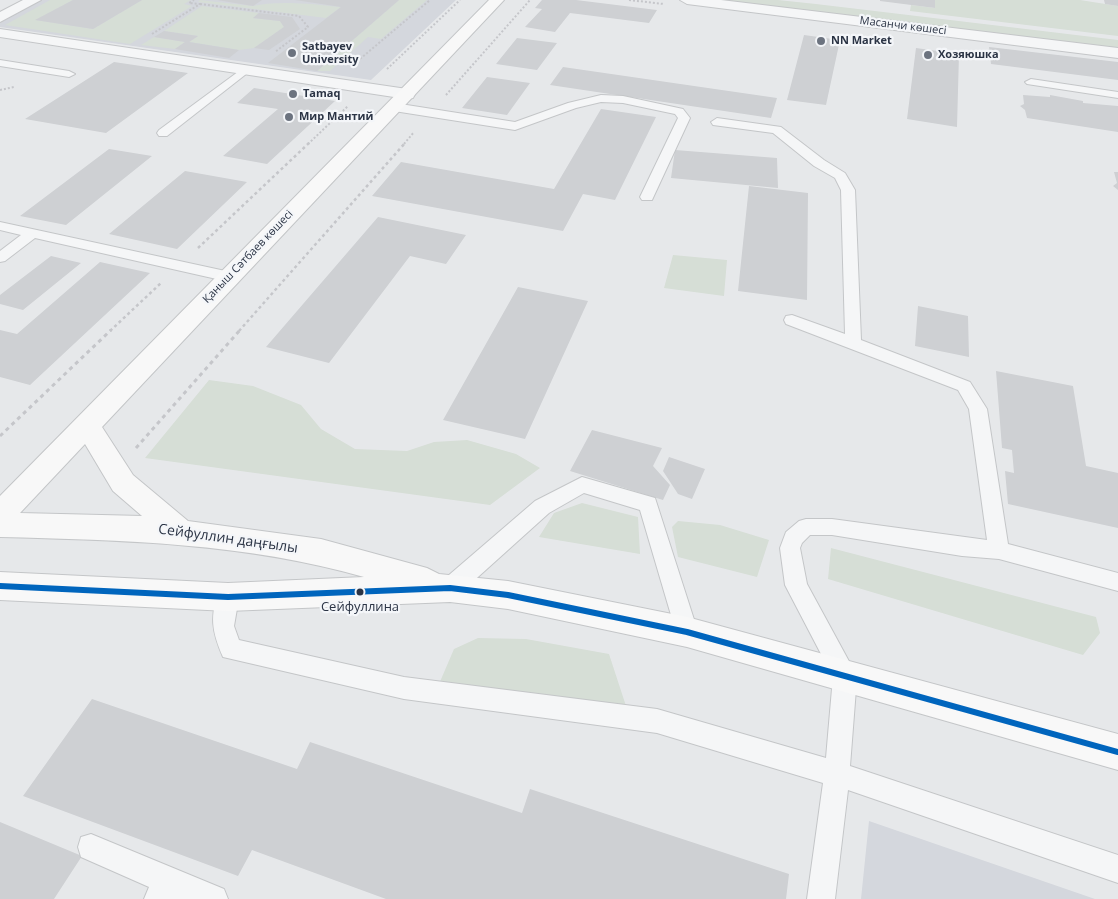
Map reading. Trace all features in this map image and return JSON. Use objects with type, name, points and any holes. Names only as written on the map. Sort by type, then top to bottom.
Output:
[{"type":"main road","name":"Қаныш Сәтбаев көшесі","points":[[0,516],[497,0]]},
{"type":"main road","points":[[86,426],[100,444],[123,483],[181,532]]},
{"type":"main road","name":"Сейфуллин даңғылы","points":[[0,525],[137,528],[181,532],[321,552],[450,588],[508,595],[687,632],[1118,752]]},
{"type":"main road","name":"Сейфуллин даңғылы","points":[[0,586],[228,597],[450,588]]},
{"type":"street","points":[[0,18],[34,0]]},
{"type":"street","name":"Масанчи көшесі","points":[[687,0],[1118,53]]},
{"type":"street","name":"Масанчи көшесі","points":[[795,0],[1118,38]]},
{"type":"street","points":[[0,33],[368,88],[401,100]]},
{"type":"lane","points":[[0,63],[69,74]]},
{"type":"lane","points":[[163,133],[246,69]]},
{"type":"lane","points":[[1032,82],[1118,95]]},
{"type":"lane","points":[[401,100],[431,112],[515,126],[532,122],[591,100],[605,98],[679,111],[684,118],[647,197]]},
{"type":"lane","points":[[717,122],[777,130],[840,176],[848,190],[853,342]]},
{"type":"lane","points":[[0,226],[230,277]]},
{"type":"lane","points":[[0,258],[32,233]]},
{"type":"lane","points":[[792,320],[964,386],[978,409],[999,550]]},
{"type":"lane","points":[[450,588],[542,507],[582,485],[648,504],[687,632]]},
{"type":"lane","points":[[821,899],[837,774],[846,676],[796,586],[790,548],[793,538],[806,527],[832,527],[962,547],[999,550],[1118,582]]},
{"type":"lane","points":[[228,597],[223,626],[231,649],[404,688],[658,721],[837,774],[1118,870]]},
{"type":"lane","points":[[92,847],[163,890],[214,899]]},
{"type":"path","points":[[351,66],[430,0]]},
{"type":"path","points":[[0,436],[460,0]]},
{"type":"path","points":[[133,451],[530,0]]},
{"type":"path","points":[[200,4],[299,16],[308,27],[271,55]]},
{"type":"shaded area","name":"Satbayev University","points":[[42,0],[456,0],[371,80],[0,27],[0,23]]},
{"type":"shaded area","points":[[50,0],[73,0],[36,20],[93,29],[142,0],[191,0],[184,4],[192,6],[130,44],[5,25]]},
{"type":"shaded area","points":[[200,0],[253,6],[284,3],[341,7],[326,18],[198,2]]},
{"type":"shaded area","points":[[399,0],[427,0],[381,39],[368,37],[330,71],[317,71]]},
{"type":"shaded area","points":[[711,0],[778,0],[816,4],[1118,40],[1118,48]]},
{"type":"shaded area","points":[[935,0],[1080,0],[1118,6],[1118,36],[910,11],[911,5],[935,8]]},
{"type":"shaded area","points":[[202,6],[259,13],[253,18],[280,21],[284,27],[254,48],[239,50],[189,42],[198,36],[164,31]]},
{"type":"shaded area","points":[[154,37],[185,42],[175,49],[141,45]]},
{"type":"shaded area","points":[[673,255],[727,260],[724,296],[664,288]]},
{"type":"shaded area","points":[[209,380],[253,386],[301,405],[321,429],[355,449],[407,451],[434,442],[467,440],[516,454],[540,468],[490,505],[145,458]]},
{"type":"shaded area","points":[[582,503],[638,517],[640,554],[539,537],[554,513]]},
{"type":"shaded area","points":[[678,521],[720,525],[769,540],[757,577],[678,557],[672,527]]},
{"type":"shaded area","points":[[831,548],[1096,617],[1100,633],[1083,655],[828,579]]},
{"type":"shaded area","points":[[478,638],[526,639],[609,654],[626,706],[439,684],[454,649]]},
{"type":"shaded area","points":[[869,821],[1095,899],[861,899]]},
{"type":"building","points":[[73,0],[142,0],[93,29],[35,20]]},
{"type":"building","points":[[217,0],[262,0],[253,6]]},
{"type":"building","points":[[295,0],[399,0],[317,71],[268,63],[341,7]]},
{"type":"building","points":[[542,0],[576,0],[657,10],[649,23],[570,13],[555,32],[525,27],[542,9],[535,8]]},
{"type":"building","points":[[935,0],[935,8],[880,1]]},
{"type":"building","points":[[1104,0],[1118,0],[1118,6],[1105,4]]},
{"type":"building","points":[[259,13],[292,17],[300,29],[269,50],[254,48],[284,27],[280,21],[253,18]]},
{"type":"building","points":[[164,31],[198,36],[189,42],[239,50],[229,58],[175,49],[185,42],[154,37]]},
{"type":"building","points":[[804,35],[840,40],[826,105],[787,100]]},
{"type":"building","points":[[517,38],[557,43],[537,70],[496,64]]},
{"type":"building","points":[[989,47],[1118,62],[1118,80],[991,64]]},
{"type":"building","points":[[916,48],[959,54],[957,127],[907,119]]},
{"type":"building","points":[[114,62],[188,73],[106,133],[25,119]]},
{"type":"building","points":[[563,67],[777,98],[771,118],[550,85]]},
{"type":"building","points":[[487,77],[530,83],[507,115],[462,108]]},
{"type":"building","points":[[254,88],[335,101],[267,164],[223,156],[278,109],[237,103]]},
{"type":"building","points":[[1023,95],[1050,97],[1050,95],[1083,101],[1083,103],[1118,106],[1118,132],[1027,118],[1025,110],[1020,106],[1024,104]]},
{"type":"building","points":[[601,109],[656,117],[615,200],[583,194],[563,231],[372,196],[401,162],[554,189]]},
{"type":"building","points":[[109,149],[152,156],[66,225],[20,216]]},
{"type":"building","points":[[675,150],[777,158],[778,188],[671,178]]},
{"type":"building","points":[[185,171],[247,182],[177,249],[109,234]]},
{"type":"building","points":[[1114,172],[1118,172],[1118,190],[1113,186],[1117,183]]},
{"type":"building","points":[[749,186],[808,193],[807,300],[738,291]]},
{"type":"building","points":[[378,217],[466,235],[446,264],[410,256],[329,363],[266,347]]},
{"type":"building","points":[[51,256],[81,263],[23,310],[0,304],[0,295]]},
{"type":"building","points":[[100,262],[150,273],[30,385],[0,377],[0,330],[17,334]]},
{"type":"building","points":[[518,287],[588,301],[525,439],[443,420]]},
{"type":"building","points":[[918,306],[968,316],[969,357],[915,346]]},
{"type":"building","points":[[996,371],[1073,386],[1086,466],[1118,473],[1118,528],[1008,504],[1005,471],[1014,473],[1012,450],[1002,448]]},
{"type":"building","points":[[592,430],[662,448],[653,466],[670,485],[663,500],[570,471]]},
{"type":"building","points":[[669,457],[705,469],[692,499],[678,494],[663,471]]},
{"type":"building","points":[[92,699],[297,769],[310,742],[522,813],[530,789],[789,874],[786,899],[386,899],[252,850],[238,876],[23,796]]},
{"type":"building","points":[[0,822],[82,856],[54,899],[0,899]]},
{"type":"transit line","points":[[0,586],[228,597],[450,588],[508,595],[687,632],[1118,752]]},
{"type":"place","name":"NN Market","points":[[821,41]]},
{"type":"place","name":"Satbayev University","points":[[292,53]]},
{"type":"place","name":"Хозяюшка","points":[[928,55]]},
{"type":"place","name":"Tamaq","points":[[293,94]]},
{"type":"place","name":"Мир Мантий","points":[[289,117]]},
{"type":"place","name":"Сейфуллина","points":[[360,592]]}]
